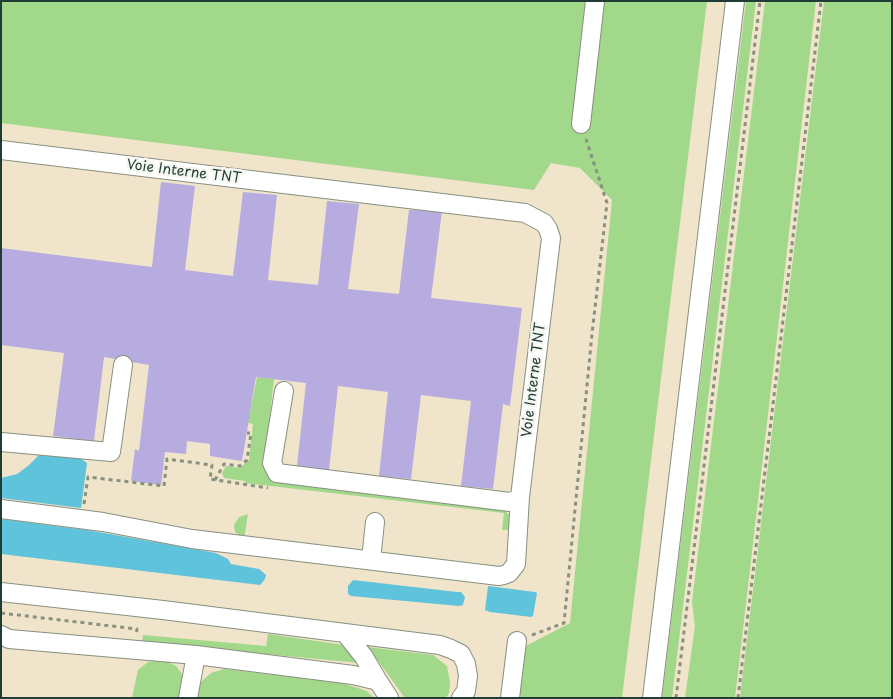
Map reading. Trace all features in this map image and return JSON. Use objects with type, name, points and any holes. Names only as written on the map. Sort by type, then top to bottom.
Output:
[{"type":"lane","points":[[582,124],[595,1]]},
{"type":"lane","points":[[652,698],[735,1]]},
{"type":"lane","name":"Voie Interne TNT","points":[[1,150],[525,213],[538,218],[544,223],[551,238],[520,497],[516,564],[509,573],[500,576],[192,539],[82,520],[1,509]]},
{"type":"lane","points":[[1,442],[111,452],[113,450],[123,365]]},
{"type":"lane","points":[[284,391],[272,463],[277,473],[510,502],[520,497]]},
{"type":"lane","points":[[371,560],[375,522]]},
{"type":"lane","points":[[1,592],[424,642],[451,648],[461,654],[466,664],[468,676],[466,691],[461,698]]},
{"type":"lane","points":[[345,633],[364,657],[389,698]]},
{"type":"lane","points":[[1,636],[196,655],[353,675],[378,681]]},
{"type":"lane","points":[[510,698],[517,641]]},
{"type":"lane","points":[[188,698],[196,655]]},
{"type":"path","points":[[676,698],[760,1]]},
{"type":"path","points":[[738,698],[821,1]]},
{"type":"path","points":[[517,641],[564,623],[592,334],[607,204],[582,124]]},
{"type":"path","points":[[215,480],[224,464],[240,466],[247,460],[251,434],[246,433]]},
{"type":"path","points":[[82,520],[88,477],[164,486],[168,459],[212,465],[210,479],[272,488]]},
{"type":"path","points":[[231,488],[232,482]]},
{"type":"path","points":[[1,614],[136,629],[134,650]]},
{"type":"green space","points":[[1,1],[707,1],[622,698],[518,698],[524,647],[570,623],[612,200],[580,168],[551,163],[534,190],[1,123]]},
{"type":"green space","points":[[746,1],[756,1],[672,698],[662,698]]},
{"type":"green space","points":[[765,1],[816,1],[735,698],[685,698],[695,626],[692,602]]},
{"type":"green space","points":[[824,1],[892,1],[892,698],[740,698]]},
{"type":"green space","points":[[257,377],[274,379],[264,466],[266,473],[274,481],[507,510],[507,514],[510,514],[511,511],[510,530],[502,530],[504,513],[245,483],[245,481],[224,478],[222,473],[226,466],[240,468],[249,460],[253,424],[248,423]]},
{"type":"green space","points":[[248,514],[244,539],[235,532],[234,525],[239,517]]},
{"type":"green space","points":[[268,634],[344,645],[359,663],[142,642],[143,635],[266,646]]},
{"type":"green space","points":[[368,647],[433,655],[447,666],[450,682],[449,693],[446,698],[405,698]]},
{"type":"green space","points":[[166,661],[176,666],[182,674],[185,683],[183,698],[132,698],[138,670],[148,662]]},
{"type":"green space","points":[[224,669],[342,683],[367,691],[374,698],[194,698],[197,687],[203,680],[211,673]]},
{"type":"water","points":[[41,454],[80,458],[87,463],[81,508],[1,498],[1,478],[17,474]]},
{"type":"water","points":[[1,519],[87,530],[216,553],[228,559],[231,564],[259,569],[266,575],[260,585],[1,554]]},
{"type":"water","points":[[353,580],[461,592],[465,597],[463,605],[459,606],[351,596],[348,594],[348,586]]},
{"type":"water","points":[[488,586],[537,593],[533,616],[485,610]]},
{"type":"building","points":[[161,182],[195,186],[185,270],[233,276],[243,192],[277,195],[268,280],[318,285],[327,201],[359,204],[348,289],[399,294],[409,210],[442,211],[431,298],[522,308],[510,406],[503,404],[493,489],[461,486],[471,401],[421,395],[411,479],[379,476],[388,392],[338,386],[329,470],[297,466],[306,383],[256,377],[242,461],[210,456],[210,444],[187,441],[186,454],[165,452],[161,485],[131,481],[135,449],[139,451],[149,365],[104,357],[94,441],[53,436],[64,353],[1,345],[1,248],[152,267]]}]
